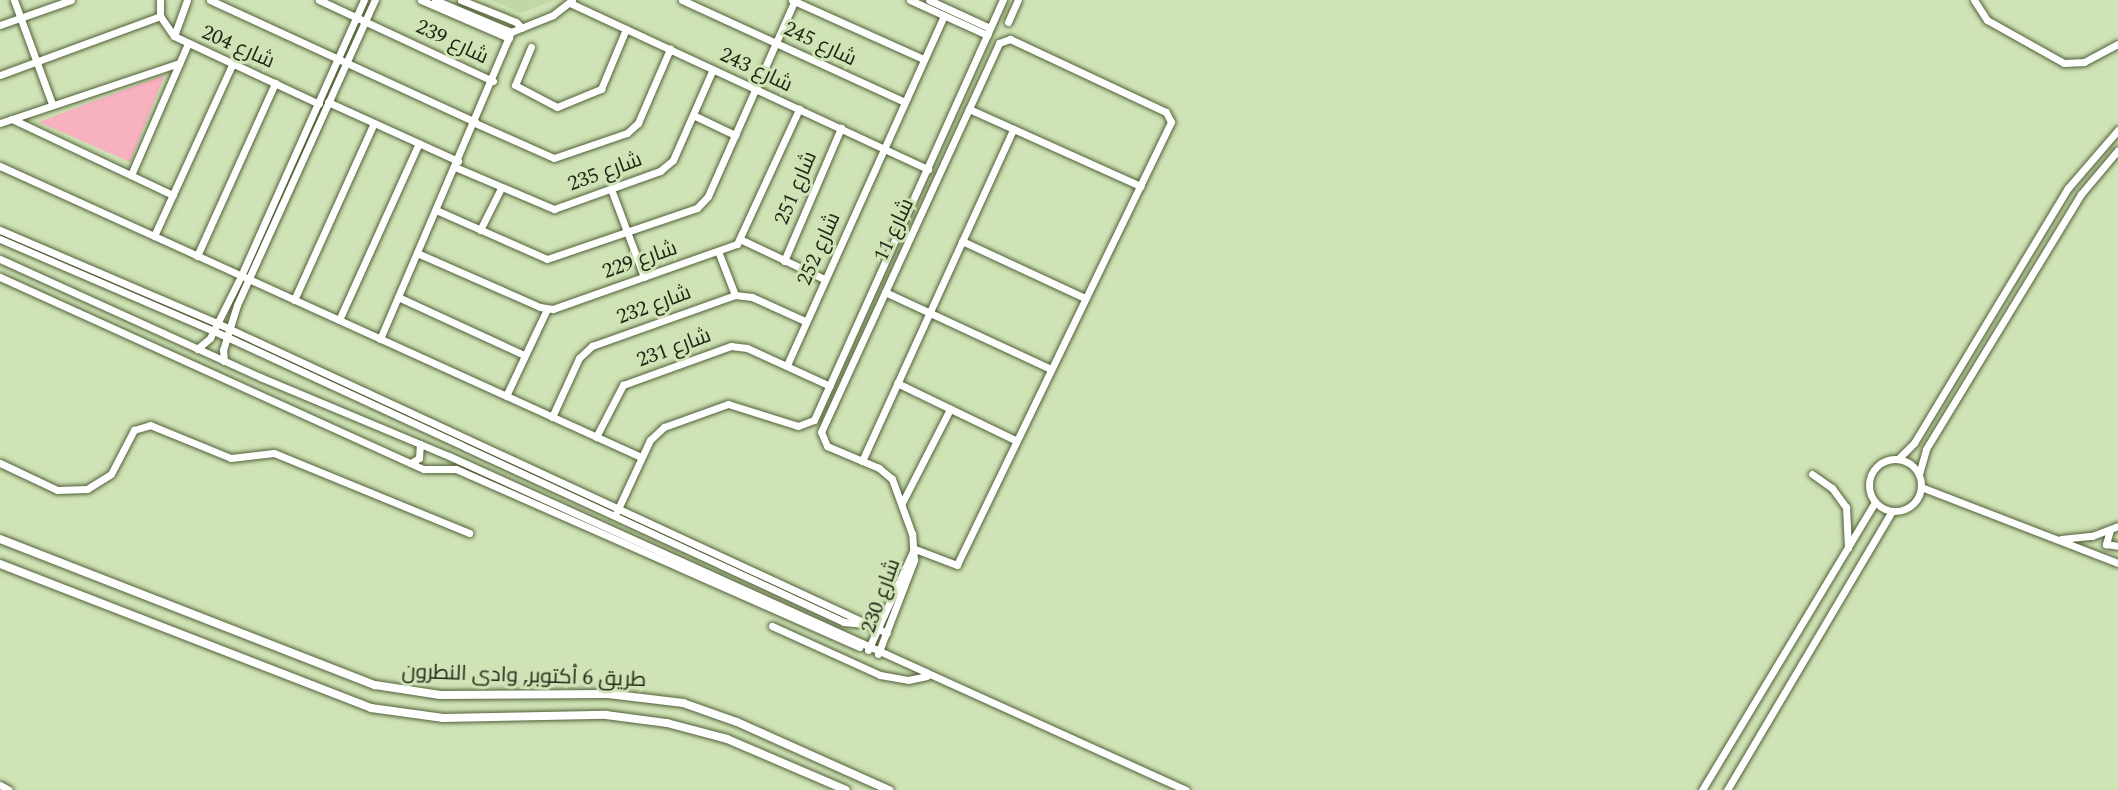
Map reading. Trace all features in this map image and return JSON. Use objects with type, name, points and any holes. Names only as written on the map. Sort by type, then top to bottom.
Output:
[{"type":"street","points":[[14,0],[51,104]]},
{"type":"street","points":[[0,25],[71,0]]},
{"type":"street","points":[[0,75],[160,16],[160,0]]},
{"type":"street","points":[[174,36],[187,0]]},
{"type":"street","points":[[210,0],[551,158],[627,134],[638,123],[670,49]]},
{"type":"street","name":"شارع 239","points":[[319,0],[493,81]]},
{"type":"street","points":[[224,361],[228,333],[245,278],[317,103],[364,0]]},
{"type":"street","points":[[197,349],[215,327],[245,278],[375,0]]},
{"type":"street","points":[[421,0],[510,35]]},
{"type":"street","points":[[435,0],[510,35]]},
{"type":"street","points":[[461,0],[516,22],[522,28]]},
{"type":"street","name":"شارع 245","points":[[682,0],[905,102]]},
{"type":"street","points":[[436,210],[547,259],[702,205],[794,0]]},
{"type":"street","name":"شارع 245","points":[[794,0],[923,59]]},
{"type":"street","points":[[910,0],[989,32]]},
{"type":"street","points":[[929,0],[989,32]]},
{"type":"street","name":"شارع 11","points":[[641,457],[658,430],[728,404],[798,426],[814,420],[1003,0]]},
{"type":"street","points":[[1007,22],[1018,0]]},
{"type":"street","points":[[1975,0],[1987,20],[2064,63],[2084,62],[2118,44]]},
{"type":"street","points":[[380,339],[493,81],[510,35],[571,2]]},
{"type":"street","name":"شارع 243","points":[[571,2],[928,169]]},
{"type":"street","name":"شارع 204","points":[[160,16],[174,36],[317,103],[374,123]]},
{"type":"street","name":"شارع 252","points":[[787,365],[944,16]]},
{"type":"street","points":[[531,47],[515,85],[557,107],[601,89],[626,29]]},
{"type":"street","name":"شارع 11","points":[[821,432],[999,43],[1013,40],[1169,115],[1170,126],[1140,186]]},
{"type":"street","points":[[131,175],[188,43]]},
{"type":"street","points":[[0,123],[179,63]]},
{"type":"street","points":[[154,236],[233,63]]},
{"type":"street","name":"شارع 235","points":[[374,123],[419,143],[501,188],[554,209],[611,189],[669,164],[713,69]]},
{"type":"street","points":[[197,256],[275,83]]},
{"type":"street","points":[[799,109],[742,240],[824,279]]},
{"type":"street","points":[[915,549],[957,565],[1049,368],[1140,186],[969,109]]},
{"type":"street","points":[[693,115],[735,135]]},
{"type":"street","points":[[12,119],[173,195]]},
{"type":"street","points":[[294,300],[374,123]]},
{"type":"street","name":"شارع 251","points":[[784,261],[841,128]]},
{"type":"street","points":[[862,461],[1013,129]]},
{"type":"street","points":[[1892,511],[1875,502],[1869,486],[1873,471],[1884,462],[1898,460],[1914,443],[2068,188],[2094,154],[2118,130]]},
{"type":"street","points":[[338,320],[419,143]]},
{"type":"street","points":[[1727,790],[1892,511],[1912,505],[1921,487],[1919,474],[1926,449],[2103,164],[2118,150]]},
{"type":"street","points":[[2094,154],[2103,164]]},
{"type":"street","points":[[0,166],[641,457],[614,518]]},
{"type":"street","points":[[480,230],[501,188]]},
{"type":"street","points":[[611,189],[644,277]]},
{"type":"street","points":[[0,230],[887,633]]},
{"type":"street","points":[[0,239],[215,327]]},
{"type":"street","name":"شارع 229","points":[[547,309],[719,251],[742,240]]},
{"type":"street","points":[[962,241],[1085,298]]},
{"type":"street","points":[[719,251],[735,295],[752,297],[805,321]]},
{"type":"street","points":[[417,253],[547,309],[506,396]]},
{"type":"street","points":[[0,259],[224,361],[449,456],[769,606]]},
{"type":"street","points":[[0,277],[411,463],[432,471],[456,468],[1186,790]]},
{"type":"street","points":[[885,292],[1049,368]]},
{"type":"street","name":"شارع 232","points":[[552,417],[587,349],[735,295]]},
{"type":"street","points":[[398,297],[524,355]]},
{"type":"street","points":[[228,333],[614,518],[844,622],[864,624]]},
{"type":"street","name":"شارع 231","points":[[596,437],[616,392],[640,379],[736,345],[830,386]]},
{"type":"street","points":[[897,383],[1015,440]]},
{"type":"street","points":[[902,503],[914,487],[950,409]]},
{"type":"street","points":[[0,463],[57,490],[87,489],[111,474],[134,430],[146,424],[231,458],[274,453],[469,533]]},
{"type":"street","name":"شارع 230","points":[[821,432],[827,446],[886,473],[902,503],[915,549],[893,604],[865,649]]},
{"type":"street","points":[[411,463],[419,458],[420,444]]},
{"type":"street","points":[[445,469],[449,456]]},
{"type":"street","points":[[1898,460],[1919,474]]},
{"type":"street","points":[[1812,474],[1832,488],[1846,507],[1848,552]]},
{"type":"street","points":[[1921,487],[2118,563]]},
{"type":"street","points":[[1702,790],[1848,552],[1875,502]]},
{"type":"street","points":[[2060,540],[2114,528]]},
{"type":"street","points":[[2114,528],[2106,544],[2118,546]]},
{"type":"street","name":"طريق 6 أكتوبر, وادى النطرون","points":[[0,539],[375,685],[440,695],[608,694],[682,704],[737,722],[889,790]]},
{"type":"street","name":"طريق 6 أكتوبر, وادى النطرون","points":[[0,564],[362,706],[426,717],[607,715],[667,723],[727,739],[846,790]]},
{"type":"street","name":"شارع 230","points":[[878,654],[887,633],[893,604]]},
{"type":"street","points":[[772,626],[880,674],[908,680],[927,676]]},
{"type":"street","points":[[0,786],[9,790]]},
{"type":"shaded area","points":[[491,0],[555,0],[520,13]]},
{"type":"shaded area","points":[[165,75],[130,162],[39,122],[70,110]]}]
